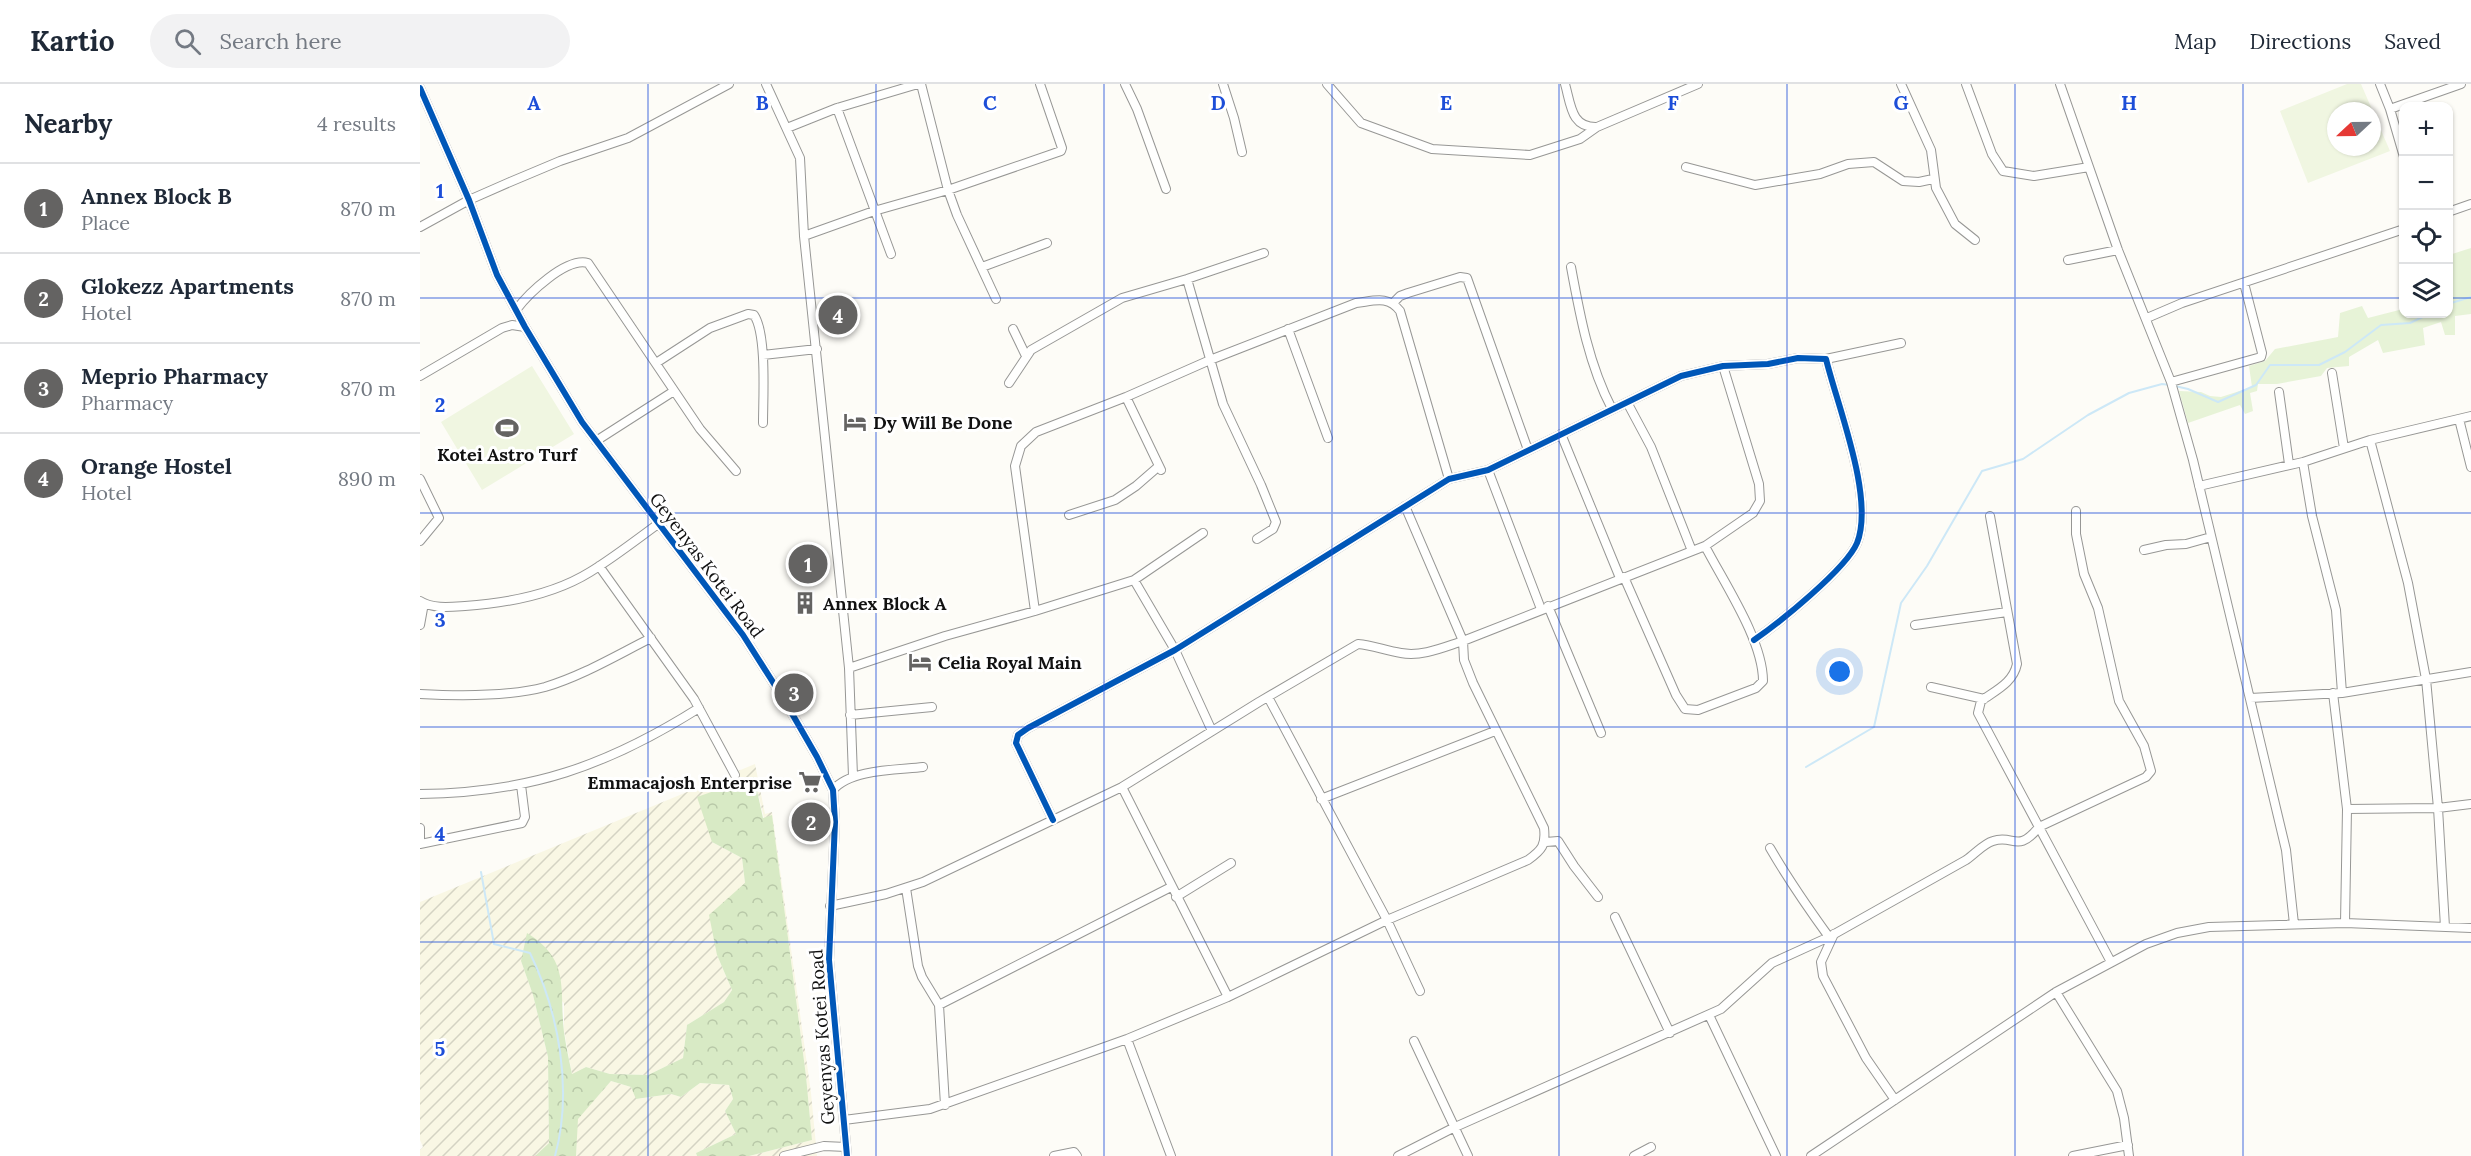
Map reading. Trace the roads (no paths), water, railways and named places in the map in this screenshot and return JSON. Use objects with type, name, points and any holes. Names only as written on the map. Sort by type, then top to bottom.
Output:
[{"type":"street","points":[[420,226],[469,200],[560,161],[628,138],[729,84]]},
{"type":"street","points":[[766,84],[800,158],[804,236],[849,668],[853,776]]},
{"type":"street","points":[[787,128],[837,108],[919,84],[948,190],[996,299]]},
{"type":"street","points":[[804,236],[1061,151],[1062,148],[1040,84]]},
{"type":"street","points":[[1125,84],[1137,109],[1166,189]]},
{"type":"street","points":[[1223,84],[1242,152]]},
{"type":"street","points":[[1327,84],[1360,123],[1432,149],[1530,155],[1580,139],[1597,127],[1698,84]]},
{"type":"street","points":[[1565,84],[1576,120],[1585,127],[1597,127]]},
{"type":"street","points":[[1901,84],[1931,150],[1933,179],[1936,188],[1955,224],[1975,240]]},
{"type":"street","points":[[1966,84],[1992,154],[2003,171],[2034,176],[2089,167]]},
{"type":"street","points":[[2060,84],[2118,250],[2171,382],[2199,486],[2286,850],[2294,924]]},
{"type":"street","points":[[2380,84],[2390,109],[2403,156]]},
{"type":"street","points":[[2390,109],[2461,84]]},
{"type":"street","name":"Geyenyas Kotei Road","points":[[420,88],[469,200],[497,275],[525,327],[596,441],[743,635],[789,708],[833,790],[835,822],[830,906],[830,971],[846,1151]]},
{"type":"street","points":[[837,108],[891,254]]},
{"type":"street","points":[[1686,167],[1755,185],[1820,174],[1848,164],[1874,162],[1903,181],[1919,182],[1933,179]]},
{"type":"street","points":[[2453,210],[2471,204]]},
{"type":"street","points":[[2147,318],[2181,303],[2399,230]]},
{"type":"street","points":[[982,267],[1047,243]]},
{"type":"street","points":[[2068,260],[2118,250]]},
{"type":"street","points":[[1010,383],[1026,356],[1036,346],[1122,298],[1263,253]]},
{"type":"street","points":[[516,310],[528,294],[550,278],[574,263],[581,261],[588,263],[700,429],[736,471]]},
{"type":"street","points":[[1571,267],[1583,333],[1600,386],[1612,409]]},
{"type":"street","points":[[1035,611],[1015,466],[1021,446],[1036,432],[1126,398],[1210,360],[1356,303],[1382,300],[1394,302],[1408,293],[1460,277],[1467,278],[1528,450]]},
{"type":"street","points":[[1187,279],[1224,404],[1262,485],[1276,522],[1273,528],[1257,539]]},
{"type":"street","points":[[2171,382],[2261,357],[2262,353],[2244,283]]},
{"type":"street","points":[[1394,302],[1400,311],[1449,479]]},
{"type":"street","points":[[656,363],[710,328],[748,314],[754,315],[757,319],[763,355],[763,423]]},
{"type":"street","points":[[420,376],[502,328],[512,325],[525,327]]},
{"type":"street","points":[[1013,329],[1026,356]]},
{"type":"street","points":[[1288,329],[1328,438]]},
{"type":"street","points":[[1053,820],[1017,743],[1018,735],[1174,650],[1449,479],[1488,470],[1612,409],[1628,404],[1681,376],[1723,366],[1768,364],[1798,358],[1826,358],[1901,343]]},
{"type":"street","points":[[763,355],[817,349]]},
{"type":"street","points":[[1754,640],[1776,626],[1836,571],[1857,543],[1861,495],[1850,442],[1826,358]]},
{"type":"street","points":[[830,906],[923,882],[1122,787],[1358,644],[1376,646],[1402,654],[1423,653],[1463,641],[1705,546],[1753,513],[1760,501],[1759,484],[1723,366]]},
{"type":"street","points":[[2332,373],[2344,448]]},
{"type":"street","points":[[596,441],[674,391]]},
{"type":"street","points":[[2279,392],[2289,464]]},
{"type":"street","points":[[1069,515],[1115,500],[1160,468],[1126,398]]},
{"type":"street","points":[[1628,404],[1651,447],[1692,551]]},
{"type":"street","points":[[2199,486],[2303,462],[2370,440],[2471,416]]},
{"type":"street","points":[[2458,419],[2471,467]]},
{"type":"street","points":[[1561,434],[1622,578],[1676,695],[1685,709],[1698,710],[1756,688],[1763,681],[1763,667],[1754,640],[1705,546]]},
{"type":"street","points":[[2370,440],[2408,583],[2426,679],[2438,808],[2445,927]]},
{"type":"street","points":[[2303,462],[2312,516],[2336,610],[2338,693],[2347,809],[2345,923]]},
{"type":"street","points":[[1488,470],[1601,733]]},
{"type":"street","points":[[420,478],[438,518],[420,541]]},
{"type":"street","points":[[844,1120],[913,1112],[945,1105],[1127,1039],[1228,997],[1387,920],[1528,860],[1541,851],[1546,842],[1544,828],[1495,730],[1464,660],[1463,641],[1405,506]]},
{"type":"street","points":[[1398,1156],[1454,1128],[1709,1016],[1722,1009],[1772,963],[1832,936],[1966,860],[1986,844],[1998,840],[2017,843],[2027,839],[2039,827],[2146,777],[2151,771],[2144,746],[2119,701],[2098,608],[2084,574],[2076,534],[2076,511]]},
{"type":"street","points":[[1990,516],[2017,664],[2014,675],[1984,699],[1978,706],[1978,713],[2111,962]]},
{"type":"street","points":[[420,625],[422,602],[438,607],[521,599],[578,578],[599,566],[658,524]]},
{"type":"street","points":[[849,668],[945,636],[1134,580],[1203,533]]},
{"type":"street","points":[[2144,550],[2166,545],[2186,544],[2211,537]]},
{"type":"street","points":[[599,566],[699,708],[735,775]]},
{"type":"street","points":[[1134,580],[1174,650],[1212,731]]},
{"type":"street","points":[[1915,625],[2007,612]]},
{"type":"street","points":[[420,694],[464,695],[545,687],[651,638]]},
{"type":"street","points":[[2250,698],[2338,693],[2471,672]]},
{"type":"street","points":[[1931,687],[1984,699]]},
{"type":"street","points":[[1268,697],[1387,920],[1420,992]]},
{"type":"street","points":[[850,715],[932,707]]},
{"type":"street","points":[[420,794],[458,794],[521,785],[606,758],[637,744],[699,708]]},
{"type":"street","points":[[1321,799],[1495,730]]},
{"type":"street","points":[[833,790],[839,783],[853,776],[923,767]]},
{"type":"street","points":[[420,828],[420,842],[522,823],[525,817],[521,785]]},
{"type":"street","points":[[1122,787],[1228,997]]},
{"type":"street","points":[[2347,809],[2438,808],[2471,804]]},
{"type":"street","points":[[1546,842],[1558,842],[1598,897]]},
{"type":"street","points":[[1770,848],[1788,879],[1832,936]]},
{"type":"street","points":[[1176,897],[1231,863]]},
{"type":"street","points":[[939,1005],[1171,887]]},
{"type":"street","points":[[906,888],[918,966],[939,1005],[945,1105]]},
{"type":"street","points":[[1615,917],[1670,1033]]},
{"type":"street","points":[[1811,1156],[2056,992],[2146,944],[2177,933],[2209,927],[2345,923],[2471,928]]},
{"type":"street","points":[[1832,936],[1821,962],[1823,976],[1866,1058],[1895,1100]]},
{"type":"street","points":[[2056,992],[2117,1091],[2129,1156]]},
{"type":"street","points":[[1709,1016],[1776,1156]]},
{"type":"street","points":[[1127,1039],[1171,1156]]},
{"type":"street","points":[[1414,1041],[1468,1156]]},
{"type":"street","points":[[2073,1156],[2128,1145]]},
{"type":"street","points":[[784,1156],[824,1146],[846,1151]]},
{"type":"street","points":[[1634,1156],[1651,1147]]},
{"type":"street","points":[[1054,1156],[1074,1152],[1077,1156]]},
{"type":"waterway","points":[[2453,302],[2471,297]]},
{"type":"waterway","points":[[2175,386],[2218,402],[2256,385],[2270,365],[2319,365],[2345,352],[2381,325],[2410,323],[2421,318]]},
{"type":"waterway","points":[[1806,767],[1874,727],[1901,603],[1927,566],[1982,471],[2023,459],[2088,415],[2129,393],[2162,384],[2170,385]]},
{"type":"waterway","points":[[481,872],[494,944],[530,953],[549,1001],[560,1052],[563,1079],[563,1105],[555,1156]]},
{"type":"place","name":"Orange Hostel","points":[[838,315]]},
{"type":"place","name":"Dy Will Be Done","points":[[855,422]]},
{"type":"place","name":"Kotei Astro Turf","points":[[507,428]]},
{"type":"place","name":"Annex Block B","points":[[808,564]]},
{"type":"place","name":"Annex Block A","points":[[805,603]]},
{"type":"place","name":"Celia Royal Main","points":[[920,662]]},
{"type":"place","name":"Meprio Pharmacy","points":[[794,693]]},
{"type":"place","name":"Emmacajosh Enterprise","points":[[810,782]]},
{"type":"place","name":"Glokezz Apartments","points":[[811,822]]}]
